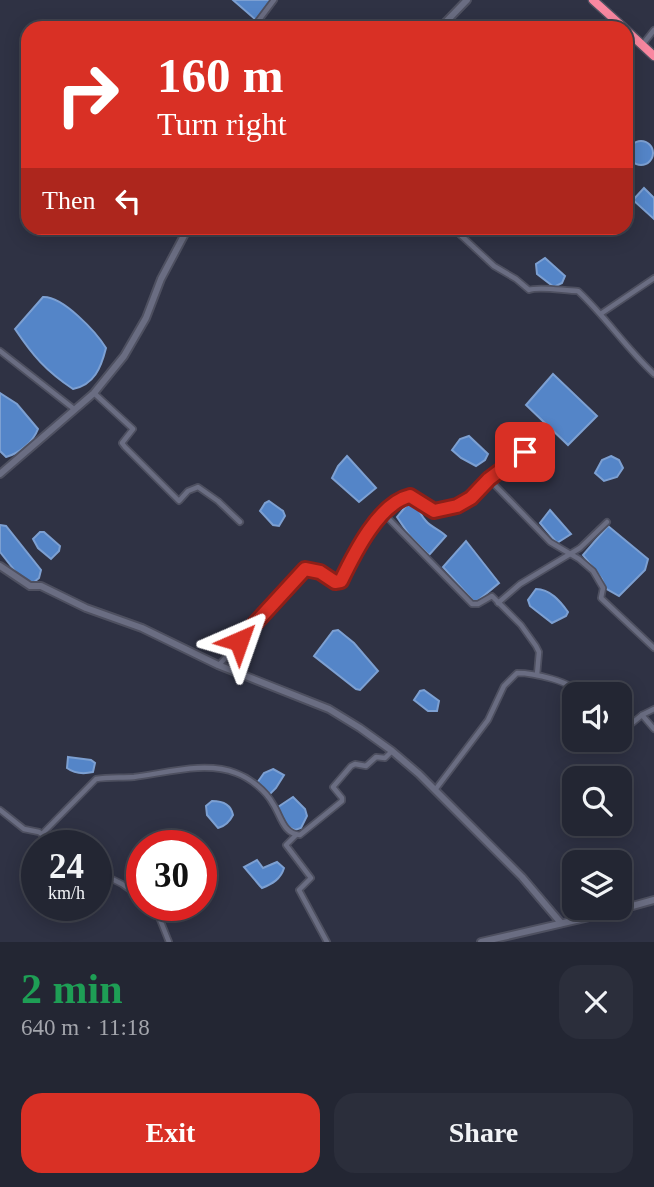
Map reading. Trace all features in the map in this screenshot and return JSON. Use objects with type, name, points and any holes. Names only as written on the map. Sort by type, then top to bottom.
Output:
[{"type":"highway","points":[[593,0],[614,19]]},
{"type":"highway","points":[[633,37],[654,55]]},
{"type":"street","points":[[258,21],[274,0]]},
{"type":"street","points":[[447,21],[467,0]]},
{"type":"street","points":[[642,45],[654,30]]},
{"type":"street","points":[[2,470],[94,393],[124,356],[146,318],[161,279],[184,235]]},
{"type":"street","points":[[461,235],[494,266],[529,290],[578,290],[602,313],[636,357],[654,374]]},
{"type":"street","points":[[602,313],[654,278]]},
{"type":"street","points":[[0,351],[74,409]]},
{"type":"street","points":[[94,393],[133,429],[122,443],[125,447],[179,501],[193,487],[198,487],[240,522]]},
{"type":"street","points":[[218,665],[305,569],[320,572],[335,582],[341,581],[369,530],[383,513],[410,496],[429,509],[447,510],[463,504],[489,479],[525,452],[544,430]]},
{"type":"street","points":[[489,479],[550,542],[579,558],[593,570],[603,589],[601,598],[654,648]]},
{"type":"street","points":[[383,513],[472,604],[478,604],[492,596],[522,625],[539,652],[537,675]]},
{"type":"street","points":[[498,603],[520,584],[587,542],[607,522]]},
{"type":"street","points":[[0,566],[30,586],[41,586],[86,608],[142,628],[218,665],[329,709],[392,751],[522,877],[561,923]]},
{"type":"street","points":[[434,791],[488,720],[504,685],[517,673],[537,675],[562,683]]},
{"type":"street","points":[[632,723],[654,709]]},
{"type":"street","points":[[642,715],[654,729]]},
{"type":"street","points":[[327,942],[299,890],[311,878],[286,845],[342,801],[333,787],[351,766],[366,766],[376,757],[385,758],[392,751]]},
{"type":"street","points":[[46,830],[96,779],[198,768],[223,770],[244,777],[262,791],[273,804],[286,828],[296,835]]},
{"type":"street","points":[[0,810],[28,830]]},
{"type":"street","points":[[481,942],[654,900]]},
{"type":"street","points":[[162,921],[169,942]]},
{"type":"water","points":[[233,0],[273,0],[256,20]]},
{"type":"water","points":[[637,142],[645,142],[652,149],[652,157],[645,164],[633,161],[633,145]]},
{"type":"water","points":[[644,188],[654,198],[654,219],[633,200]]},
{"type":"water","points":[[545,258],[565,276],[562,283],[554,287],[537,274],[536,264]]},
{"type":"water","points":[[43,297],[51,298],[69,308],[95,333],[106,348],[96,374],[80,387],[73,389],[55,376],[34,355],[15,329]]},
{"type":"water","points":[[553,374],[597,416],[568,445],[526,405]]},
{"type":"water","points":[[0,393],[17,404],[38,429],[25,446],[6,457],[0,451]]},
{"type":"water","points":[[469,436],[488,454],[485,460],[476,466],[452,450],[460,439]]},
{"type":"water","points":[[347,456],[376,488],[359,502],[332,478]]},
{"type":"water","points":[[611,456],[619,460],[623,468],[617,477],[604,481],[595,473],[602,460]]},
{"type":"water","points":[[269,501],[283,511],[285,516],[279,526],[273,525],[260,511]]},
{"type":"water","points":[[410,501],[428,523],[446,536],[429,555],[410,536],[397,517]]},
{"type":"water","points":[[550,510],[571,534],[557,543],[540,523]]},
{"type":"water","points":[[0,525],[6,526],[41,570],[39,578],[33,583],[19,576],[0,552]]},
{"type":"water","points":[[608,526],[648,559],[645,570],[619,596],[605,588],[602,579],[583,555]]},
{"type":"water","points":[[40,532],[44,532],[60,546],[51,559],[38,548],[33,539]]},
{"type":"water","points":[[466,541],[499,583],[475,603],[443,567]]},
{"type":"water","points":[[536,589],[554,596],[568,612],[566,616],[552,623],[530,606],[528,600]]},
{"type":"water","points":[[338,630],[354,643],[378,671],[360,690],[314,656],[333,631]]},
{"type":"water","points":[[424,690],[439,701],[437,711],[428,711],[414,700],[420,691]]},
{"type":"water","points":[[68,757],[91,760],[95,763],[93,772],[80,773],[70,770],[67,768]]},
{"type":"water","points":[[273,769],[284,775],[270,794],[257,783],[264,773]]},
{"type":"water","points":[[293,797],[305,809],[307,816],[301,828],[295,830],[283,821],[278,807]]},
{"type":"water","points":[[212,801],[226,804],[233,815],[227,823],[218,828],[207,815],[206,806]]},
{"type":"water","points":[[257,860],[263,868],[277,862],[284,868],[276,881],[262,888],[244,867]]},
{"type":"route","points":[[239,641],[305,569],[320,572],[335,582],[341,581],[375,521],[404,498],[410,496],[434,511],[463,504],[489,479],[525,452]]}]
